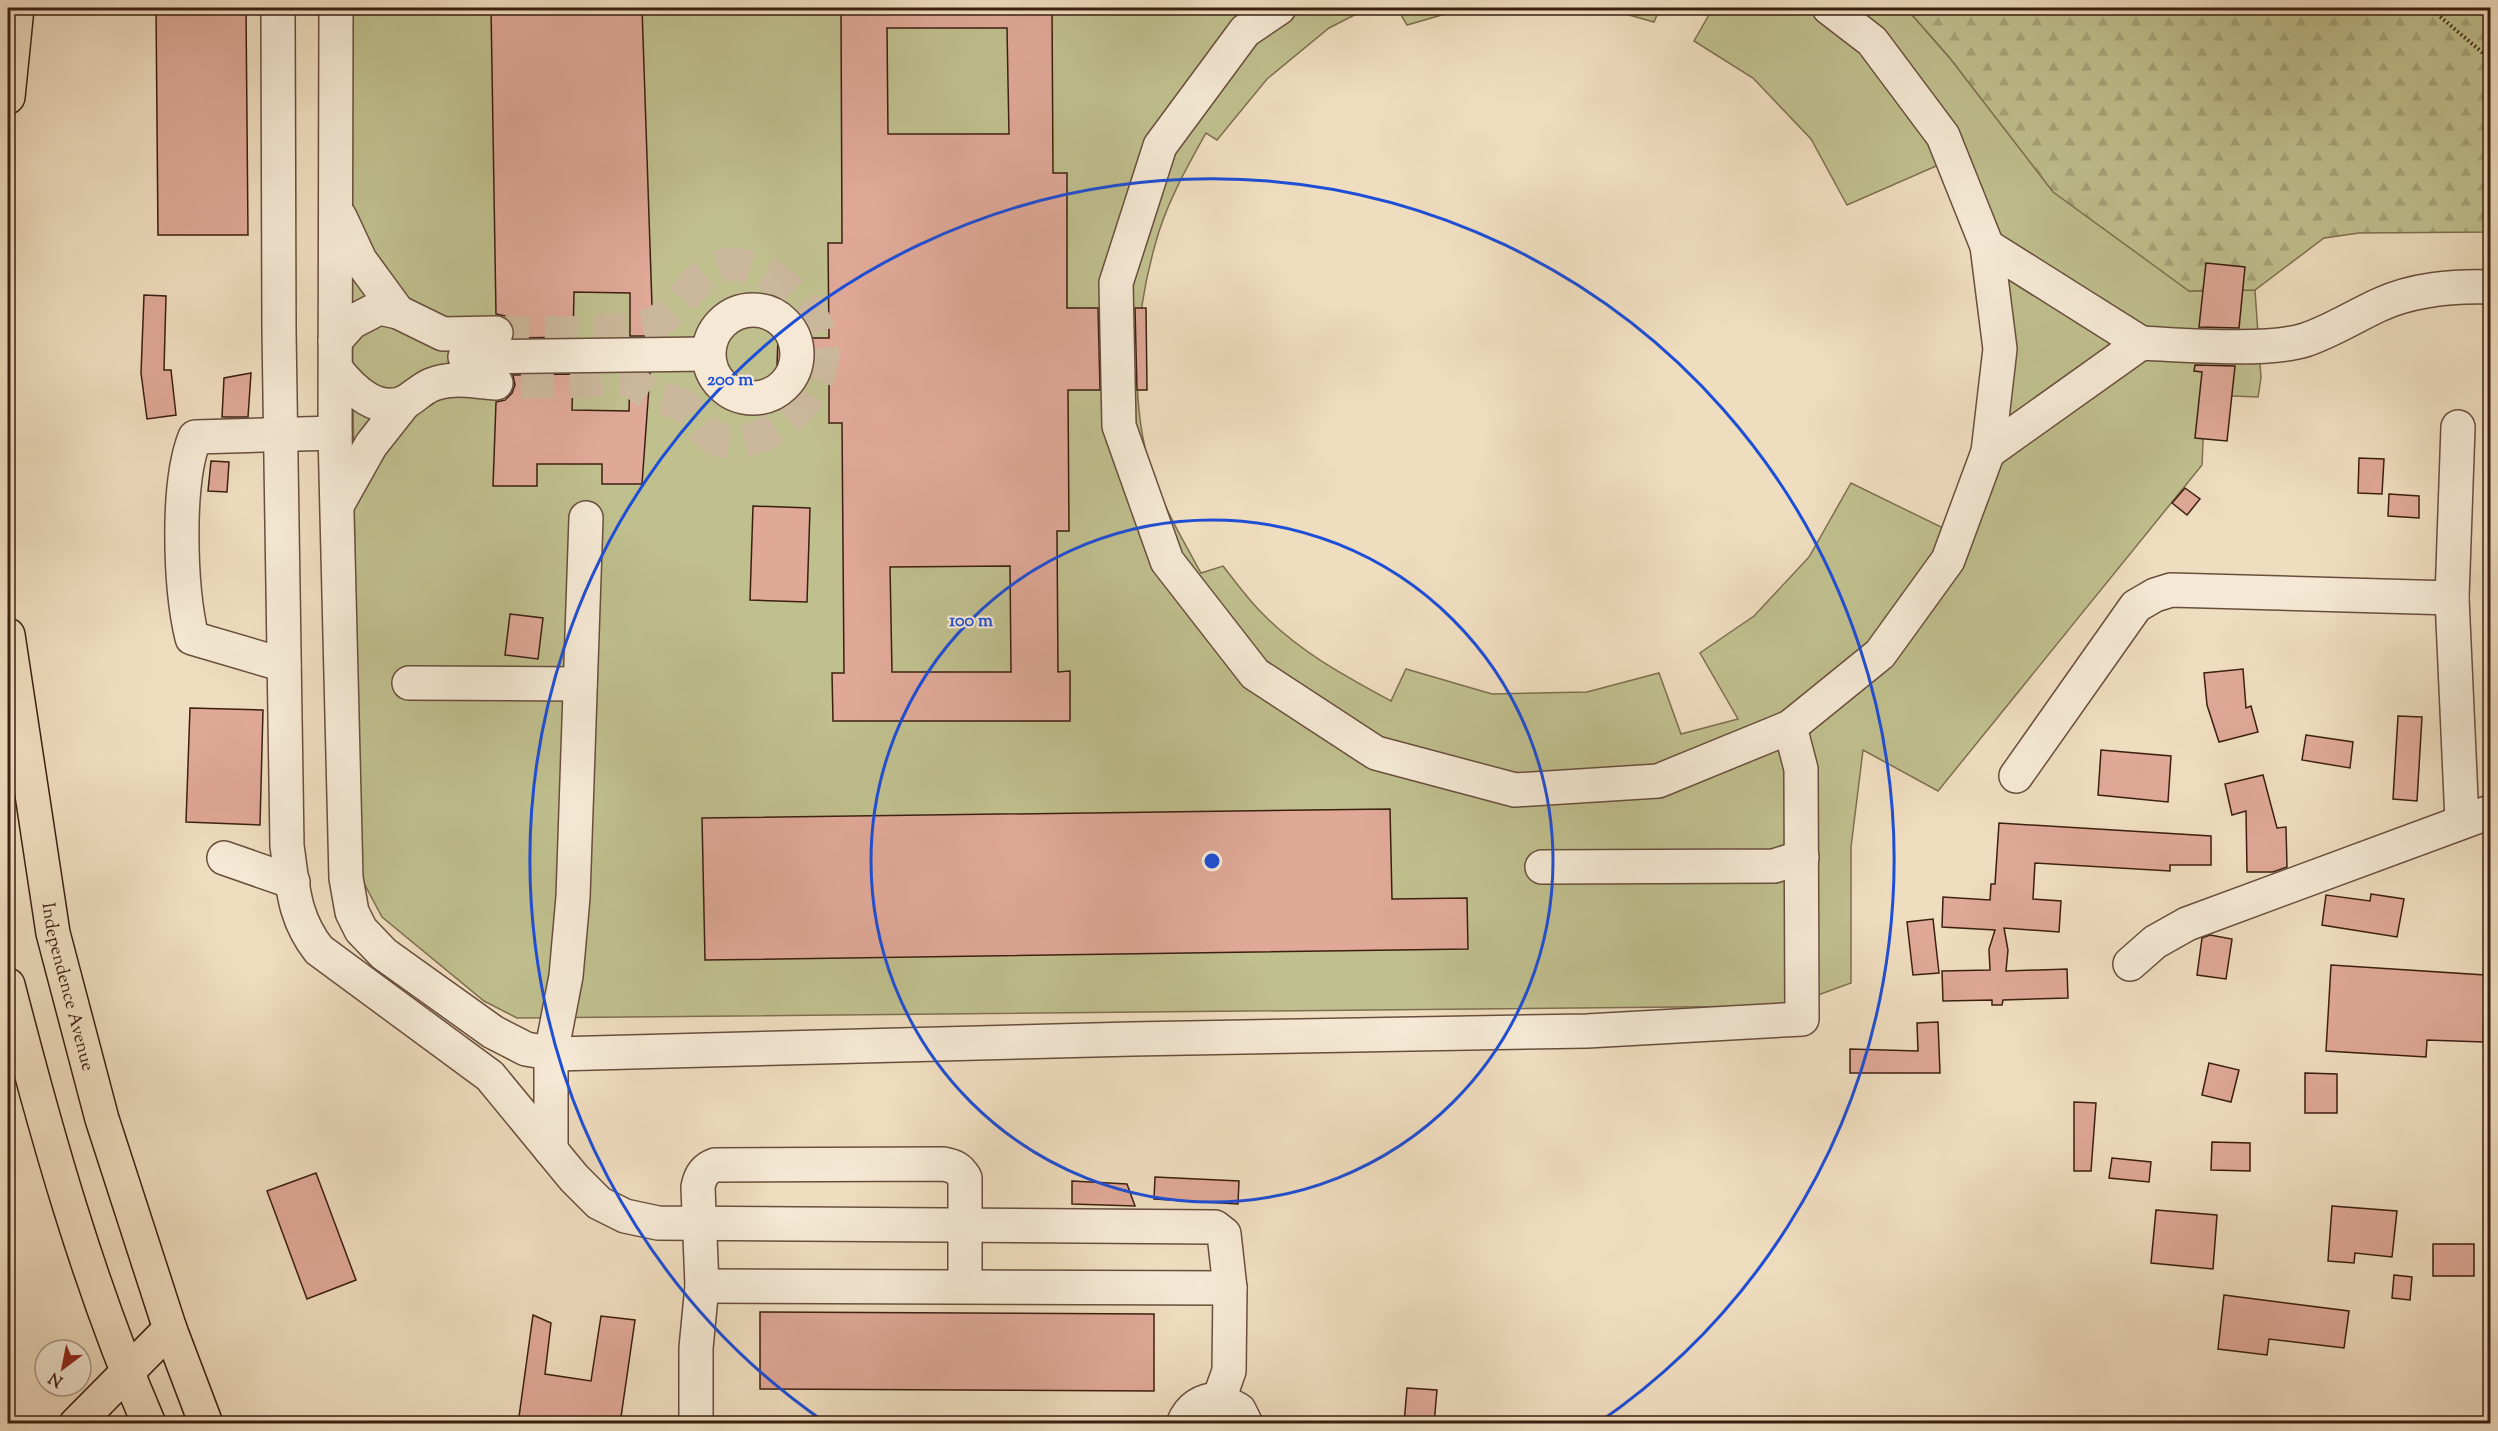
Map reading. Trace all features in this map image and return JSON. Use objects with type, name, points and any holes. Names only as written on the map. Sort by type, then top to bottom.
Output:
[{"type":"main road","points":[[8,97],[17,8]]},
{"type":"main road","name":"Independence Avenue","points":[[8,635],[53,933],[102,1119],[170,1329],[206,1424]]},
{"type":"main road","points":[[8,985],[46,1130],[147,1423],[190,1385]]},
{"type":"main road","points":[[76,1424],[170,1329]]},
{"type":"lane","points":[[278,8],[280,436],[287,846],[297,914],[305,932],[319,950],[490,1076],[574,1178],[599,1203],[626,1216],[658,1223],[1215,1227],[1224,1234],[1230,1288],[1229,1371],[1219,1399]]},
{"type":"lane","points":[[336,8],[336,433],[346,878],[352,912],[360,930],[384,954],[493,1032],[526,1048],[550,1053],[1587,1031],[1786,1022],[1802,1018],[1801,769],[1790,727]]},
{"type":"lane","points":[[1279,8],[1245,31],[1160,146],[1116,283],[1119,426],[1167,561],[1256,674],[1376,753],[1515,790],[1658,781],[1790,727],[1880,654],[1948,560],[1988,452],[2000,349],[1987,246],[1943,136],[1872,41],[1829,8]]},
{"type":"lane","points":[[336,205],[346,234],[360,260],[398,312],[453,357],[496,383]]},
{"type":"lane","points":[[1987,246],[2141,344],[2278,345],[2305,340],[2407,294],[2454,286],[2490,287]]},
{"type":"lane","points":[[336,355],[352,322],[379,308],[398,312]]},
{"type":"lane","points":[[339,502],[371,445],[405,402],[431,385],[453,357],[496,333]]},
{"type":"lane","points":[[1988,452],[2141,344]]},
{"type":"lane","points":[[453,357],[708,354]]},
{"type":"lane","points":[[336,355],[351,388],[381,405],[405,402]]},
{"type":"lane","points":[[2130,964],[2156,942],[2187,924],[2476,817],[2452,597],[2458,427]]},
{"type":"lane","points":[[284,665],[192,638],[186,613],[182,502],[186,458],[195,437],[336,433]]},
{"type":"lane","points":[[551,1150],[550,1053],[566,976],[573,897],[586,518]]},
{"type":"lane","points":[[2016,776],[2136,606],[2156,595],[2171,590],[2452,597]]},
{"type":"lane","points":[[409,683],[580,684]]},
{"type":"lane","points":[[1542,867],[1774,866],[1802,857]]},
{"type":"lane","points":[[224,858],[293,882]]},
{"type":"lane","points":[[696,1424],[696,1348],[702,1286],[699,1222],[700,1177],[707,1168],[715,1165],[943,1164],[960,1169],[965,1178],[965,1286]]},
{"type":"lane","points":[[702,1286],[1230,1288]]},
{"type":"lane","points":[[1183,1424],[1187,1415],[1197,1404],[1219,1399],[1239,1410],[1246,1424]]},
{"type":"path","points":[[2430,8],[2490,59]]},
{"type":"green space","points":[[349,8],[1368,8],[1329,28],[1267,79],[1217,140],[1206,133],[1184,173],[1159,230],[1143,300],[1139,329],[1137,386],[1144,443],[1151,470],[1167,510],[1201,573],[1223,566],[1256,607],[1290,639],[1339,672],[1391,701],[1406,669],[1492,694],[1587,692],[1659,673],[1681,734],[1738,719],[1700,653],[1754,616],[1809,557],[1851,483],[1945,529],[1976,441],[1984,343],[1970,242],[1943,163],[1847,205],[1811,139],[1753,78],[1694,41],[1713,8],[1906,8],[1949,57],[2189,291],[2255,290],[2261,378],[2258,397],[2205,395],[2202,465],[1938,791],[1863,750],[1851,847],[1851,983],[1788,1006],[517,1018],[484,1001],[382,917],[358,872]]},
{"type":"green space","points":[[1397,8],[1466,8],[1407,25]]},
{"type":"green space","points":[[1604,8],[1660,8],[1654,22]]},
{"type":"green space","points":[[1906,8],[2490,8],[2490,232],[2359,233],[2324,238],[2255,290],[2189,291],[2053,192],[1949,57]]},
{"type":"building","points":[[156,8],[246,8],[248,235],[158,235]]},
{"type":"building","points":[[491,8],[642,8],[653,336],[630,336],[630,293],[574,292],[573,337],[514,338],[512,323],[505,316],[496,314]]},
{"type":"building","points":[[841,8],[1052,8],[1053,173],[1067,173],[1067,308],[1098,308],[1100,390],[1068,390],[1069,531],[1057,531],[1058,672],[1070,671],[1070,721],[833,721],[832,673],[844,673],[842,423],[829,423],[829,366],[777,366],[778,338],[829,338],[828,243],[842,243]],"holes":[[[887,28],[1007,28],[1009,134],[888,134]],[[1010,566],[1011,672],[892,672],[890,567]]]},
{"type":"building","points":[[2206,263],[2245,267],[2239,328],[2199,327]]},
{"type":"building","points":[[144,295],[166,296],[164,370],[171,370],[176,415],[147,419],[141,373]]},
{"type":"building","points":[[1135,308],[1146,308],[1147,390],[1137,390]]},
{"type":"building","points":[[2195,365],[2235,366],[2227,441],[2195,438],[2202,372],[2194,371]]},
{"type":"building","points":[[251,373],[248,417],[222,417],[224,378]]},
{"type":"building","points":[[650,373],[642,484],[602,484],[602,464],[537,464],[537,486],[493,486],[496,402],[505,400],[512,393],[515,385],[513,375],[573,374],[572,410],[629,411],[630,374]]},
{"type":"building","points":[[2359,458],[2384,459],[2382,494],[2358,493]]},
{"type":"building","points":[[211,461],[229,462],[227,492],[208,491]]},
{"type":"building","points":[[2185,488],[2200,499],[2187,515],[2172,503]]},
{"type":"building","points":[[2389,494],[2419,496],[2419,518],[2388,516]]},
{"type":"building","points":[[753,506],[810,508],[807,602],[750,600]]},
{"type":"building","points":[[510,614],[543,618],[538,659],[505,655]]},
{"type":"building","points":[[2243,669],[2246,708],[2251,706],[2258,732],[2219,742],[2207,705],[2204,673]]},
{"type":"building","points":[[190,708],[263,710],[260,825],[186,822]]},
{"type":"building","points":[[2398,716],[2422,717],[2417,801],[2393,799]]},
{"type":"building","points":[[2306,735],[2353,742],[2350,768],[2302,760]]},
{"type":"building","points":[[2101,750],[2171,756],[2168,802],[2098,795]]},
{"type":"building","points":[[2263,775],[2277,828],[2286,827],[2287,867],[2273,872],[2247,872],[2246,811],[2232,815],[2225,784]]},
{"type":"building","points":[[1390,809],[1392,899],[1467,898],[1468,949],[705,960],[702,818]]},
{"type":"building","points":[[1999,823],[2211,836],[2211,865],[2170,865],[2170,871],[2035,863],[2033,899],[2061,901],[2059,932],[2004,928],[2008,950],[2006,971],[2067,969],[2068,998],[2003,1000],[2002,1005],[1992,1005],[1992,1000],[1943,1001],[1942,971],[1990,970],[1989,949],[1995,930],[1942,927],[1943,897],[1990,900],[1991,884],[1995,884]]},
{"type":"building","points":[[2371,894],[2404,899],[2397,937],[2322,925],[2326,895],[2370,901]]},
{"type":"building","points":[[1933,919],[1939,973],[1913,975],[1907,922]]},
{"type":"building","points":[[2210,935],[2232,939],[2226,979],[2197,975],[2202,938]]},
{"type":"building","points":[[2331,965],[2485,975],[2483,1042],[2427,1040],[2426,1057],[2326,1051]]},
{"type":"building","points":[[1938,1022],[1940,1073],[1850,1073],[1850,1049],[1918,1051],[1917,1023]]},
{"type":"building","points":[[2209,1063],[2239,1070],[2231,1102],[2202,1095]]},
{"type":"building","points":[[2305,1073],[2337,1074],[2337,1113],[2305,1113]]},
{"type":"building","points":[[2074,1102],[2096,1103],[2091,1171],[2074,1171]]},
{"type":"building","points":[[2212,1142],[2250,1143],[2250,1171],[2211,1170]]},
{"type":"building","points":[[2112,1158],[2151,1162],[2149,1182],[2109,1178]]},
{"type":"building","points":[[316,1173],[356,1280],[307,1299],[267,1191]]},
{"type":"building","points":[[1155,1177],[1239,1181],[1238,1204],[1154,1199]]},
{"type":"building","points":[[1072,1181],[1127,1184],[1135,1206],[1072,1204]]},
{"type":"building","points":[[2332,1206],[2397,1211],[2392,1257],[2355,1253],[2354,1263],[2328,1261]]},
{"type":"building","points":[[2156,1210],[2217,1215],[2213,1269],[2151,1263]]},
{"type":"building","points":[[2433,1244],[2474,1244],[2474,1276],[2433,1276]]},
{"type":"building","points":[[2394,1275],[2412,1277],[2410,1300],[2392,1298]]},
{"type":"building","points":[[2224,1295],[2349,1311],[2344,1348],[2269,1339],[2267,1355],[2218,1349]]},
{"type":"building","points":[[760,1312],[1154,1314],[1154,1391],[760,1389]]},
{"type":"building","points":[[533,1315],[551,1323],[545,1374],[591,1381],[601,1316],[635,1320],[620,1424],[518,1424]]},
{"type":"building","points":[[1407,1388],[1437,1390],[1434,1424],[1404,1424]]},
{"type":"tunnel","points":[[496,333],[601,332],[641,327],[654,323],[667,315],[705,274],[717,267],[731,264],[748,266],[761,271],[787,288],[809,312],[817,326],[822,340],[823,354],[814,387],[804,402],[778,427],[746,441],[729,442],[714,438],[703,429],[685,407],[651,395],[628,380],[496,383]]}]
